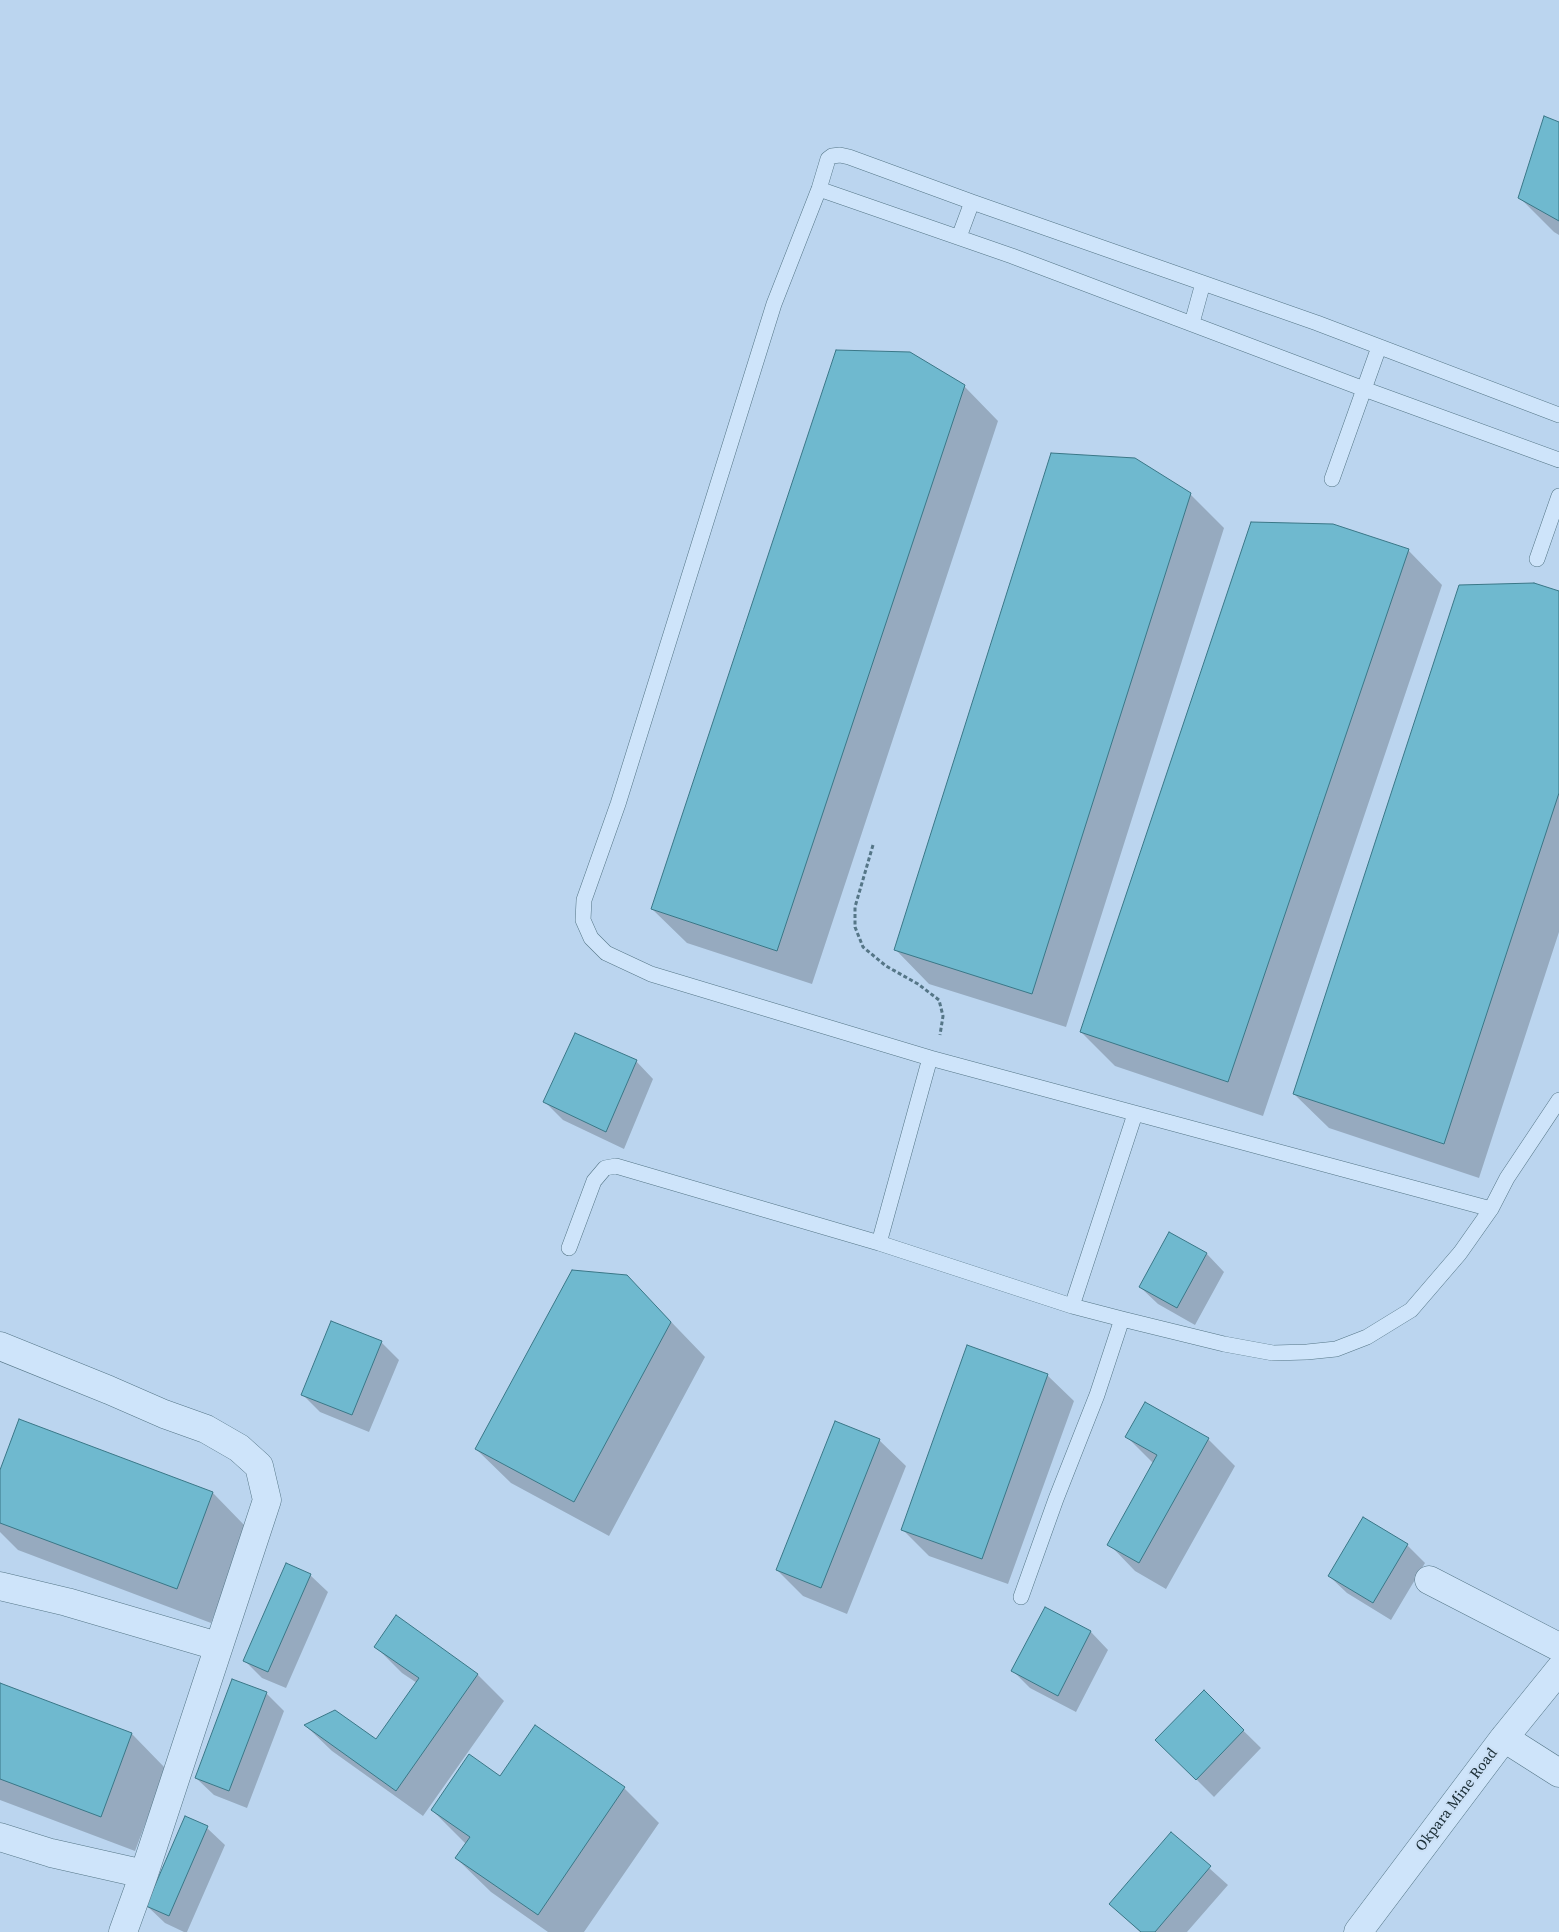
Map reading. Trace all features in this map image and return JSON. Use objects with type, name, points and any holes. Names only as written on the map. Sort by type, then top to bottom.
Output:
[{"type":"street","points":[[0,1346],[164,1414],[206,1429],[239,1448],[259,1466],[267,1500],[217,1646],[144,1874],[123,1932]]},
{"type":"street","points":[[1430,1580],[1559,1647]]},
{"type":"street","points":[[0,1586],[67,1602],[217,1646]]},
{"type":"street","name":"Okpara Mine Road","points":[[1358,1932],[1504,1738],[1559,1670]]},
{"type":"street","points":[[1504,1738],[1559,1773]]},
{"type":"street","points":[[0,1837],[51,1853],[144,1874]]},
{"type":"lane","points":[[1491,1209],[930,1058],[651,974],[606,952],[591,938],[583,920],[584,900],[621,795],[774,304],[819,189],[828,159],[832,156],[840,154],[1203,283],[1559,415]]},
{"type":"lane","points":[[819,189],[959,237],[1559,460]]},
{"type":"lane","points":[[959,237],[972,202]]},
{"type":"lane","points":[[1192,323],[1203,283]]},
{"type":"lane","points":[[1332,479],[1379,347]]},
{"type":"lane","points":[[1537,559],[1559,496]]},
{"type":"lane","points":[[879,1243],[930,1058]]},
{"type":"lane","points":[[569,1248],[594,1181],[604,1168],[616,1166],[879,1243],[1072,1306],[1122,1320],[1224,1344],[1273,1353],[1307,1352],[1336,1348],[1367,1337],[1411,1310],[1460,1253],[1491,1209],[1507,1178],[1559,1100]]},
{"type":"lane","points":[[1072,1306],[1135,1114]]},
{"type":"lane","points":[[1021,1597],[1122,1320]]},
{"type":"path","points":[[873,845],[854,907],[855,927],[863,947],[886,966],[918,984],[939,1000],[943,1016],[940,1034],[930,1058]]},
{"type":"building","points":[[1544,116],[1559,122],[1559,221],[1518,198]]},
{"type":"building","points":[[836,350],[910,352],[965,385],[777,951],[651,909]]},
{"type":"building","points":[[1051,453],[1135,458],[1191,493],[1032,994],[894,950]]},
{"type":"building","points":[[1251,522],[1333,524],[1409,549],[1228,1082],[1080,1032]]},
{"type":"building","points":[[1534,583],[1559,591],[1559,793],[1444,1144],[1293,1094],[1459,585]]},
{"type":"building","points":[[575,1033],[637,1060],[606,1132],[543,1102]]},
{"type":"building","points":[[1169,1232],[1207,1253],[1177,1308],[1139,1287]]},
{"type":"building","points":[[572,1270],[627,1275],[671,1322],[574,1502],[475,1449]]},
{"type":"building","points":[[331,1321],[382,1341],[352,1415],[301,1395]]},
{"type":"building","points":[[967,1345],[1048,1374],[982,1559],[901,1530]]},
{"type":"building","points":[[1145,1402],[1209,1438],[1139,1563],[1107,1545],[1157,1455],[1125,1437]]},
{"type":"building","points":[[19,1419],[213,1492],[177,1589],[0,1523],[0,1470]]},
{"type":"building","points":[[835,1421],[880,1439],[821,1588],[776,1570]]},
{"type":"building","points":[[1363,1517],[1408,1544],[1373,1603],[1328,1576]]},
{"type":"building","points":[[286,1563],[311,1574],[268,1672],[243,1661]]},
{"type":"building","points":[[1045,1607],[1091,1631],[1058,1696],[1011,1671]]},
{"type":"building","points":[[396,1615],[478,1674],[396,1791],[304,1725],[335,1710],[376,1739],[419,1678],[374,1647]]},
{"type":"building","points":[[232,1679],[267,1692],[229,1791],[195,1778]]},
{"type":"building","points":[[0,1683],[132,1733],[101,1817],[0,1779]]},
{"type":"building","points":[[1204,1690],[1244,1730],[1196,1780],[1155,1740]]},
{"type":"building","points":[[535,1725],[625,1787],[538,1915],[455,1858],[470,1837],[431,1810],[469,1754],[500,1776]]},
{"type":"building","points":[[185,1816],[208,1826],[169,1916],[146,1906]]},
{"type":"building","points":[[1171,1832],[1211,1866],[1155,1932],[1141,1932],[1109,1904]]}]
